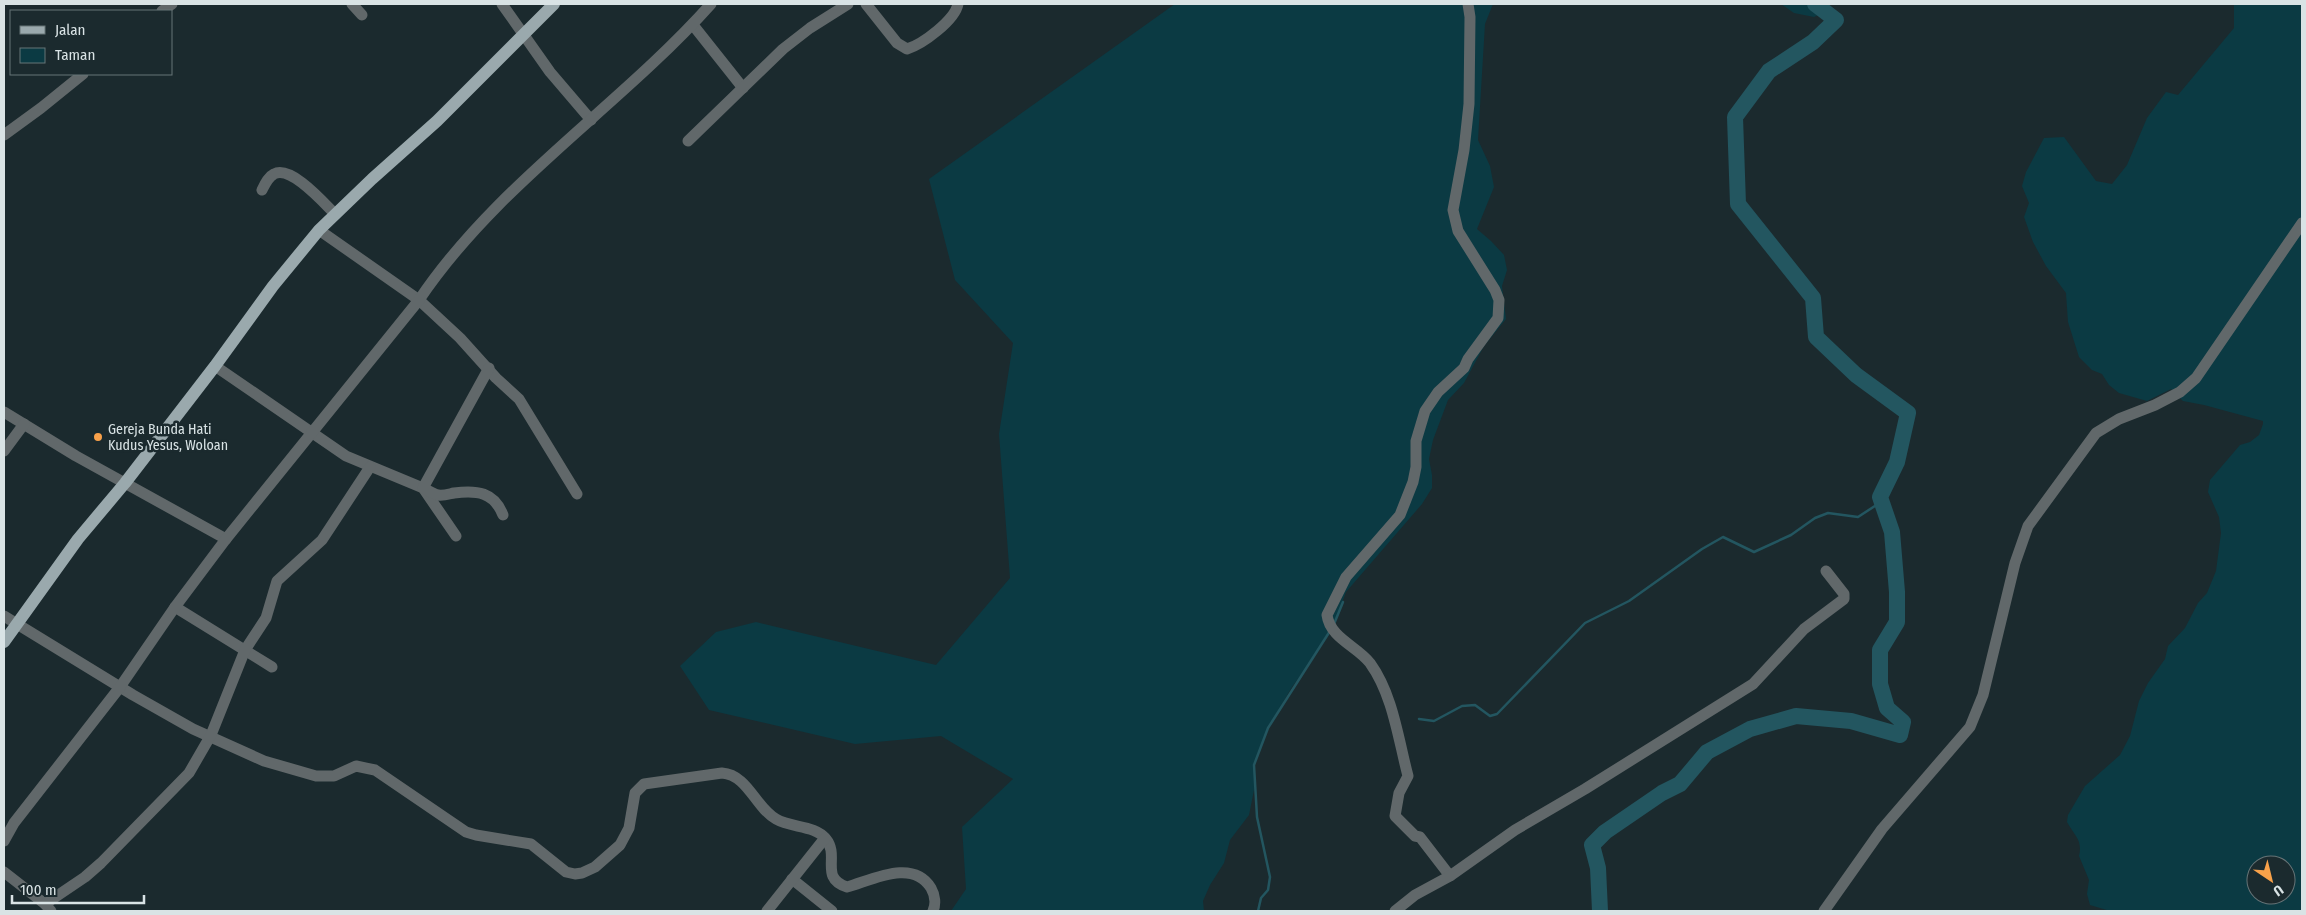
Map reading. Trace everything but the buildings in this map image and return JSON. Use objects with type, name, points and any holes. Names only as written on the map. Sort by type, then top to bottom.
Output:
[{"type":"main road","points":[[4,642],[78,540],[215,366],[273,286],[320,230],[437,121],[554,4]]},
{"type":"street","points":[[352,4],[362,15]]},
{"type":"street","points":[[502,4],[563,88],[591,120]]},
{"type":"street","points":[[4,841],[14,823],[120,687],[175,607],[226,539],[419,300],[442,268],[489,215],[530,174],[693,25],[712,4]]},
{"type":"street","points":[[688,141],[783,49],[810,28],[848,4]]},
{"type":"street","points":[[866,4],[897,43],[908,49],[925,40],[955,12],[958,4]]},
{"type":"street","points":[[1450,876],[1420,837],[1415,836],[1395,816],[1399,793],[1408,776],[1388,693],[1369,662],[1356,649],[1335,634],[1328,622],[1327,615],[1346,577],[1400,515],[1413,482],[1416,467],[1416,441],[1425,411],[1438,392],[1464,368],[1468,359],[1499,314],[1499,300],[1495,290],[1458,231],[1453,210],[1464,150],[1469,104],[1470,17],[1468,4]]},
{"type":"street","points":[[693,25],[743,88]]},
{"type":"street","points":[[4,136],[82,75]]},
{"type":"street","points":[[262,190],[268,179],[274,174],[282,172],[294,176],[335,214]]},
{"type":"street","points":[[1824,911],[1882,829],[1970,727],[1985,688],[2012,571],[2028,526],[2096,433],[2119,419],[2164,401],[2189,385],[2196,378],[2302,223]]},
{"type":"street","points":[[320,230],[419,300],[445,322],[519,399],[578,494]]},
{"type":"street","points":[[215,366],[346,456],[439,495],[471,492],[488,496],[499,504],[503,515]]},
{"type":"street","points":[[423,488],[489,368]]},
{"type":"street","points":[[4,412],[226,539]]},
{"type":"street","points":[[4,451],[24,424]]},
{"type":"street","points":[[4,872],[48,908],[85,877],[145,821],[189,774],[211,735],[245,650],[266,618],[274,589],[281,576],[322,540],[370,467]]},
{"type":"street","points":[[423,488],[456,536]]},
{"type":"street","points":[[1395,911],[1415,895],[1450,876],[1514,830],[1585,789],[1753,684],[1804,629],[1844,599],[1844,594],[1826,571]]},
{"type":"street","points":[[175,607],[272,667]]},
{"type":"street","points":[[4,616],[193,729],[211,735],[264,761],[316,776],[334,776],[356,766],[375,770],[466,832],[476,836],[531,844],[559,867],[575,874],[582,874],[595,866],[620,845],[629,828],[635,793],[644,784],[722,773],[730,774],[742,782],[762,806],[777,820],[816,832],[825,838],[832,853],[831,874],[840,885],[847,887],[899,872],[918,876],[925,881],[933,893],[935,901],[933,911]]},
{"type":"street","points":[[767,911],[825,838]]},
{"type":"street","points":[[792,879],[832,911]]},
{"type":"green space","points":[[1175,4],[1493,4],[1485,24],[1478,140],[1490,166],[1494,187],[1477,229],[1504,255],[1507,270],[1502,286],[1506,319],[1484,346],[1464,383],[1448,400],[1433,440],[1429,459],[1432,488],[1422,504],[1346,592],[1336,619],[1317,653],[1292,687],[1268,728],[1254,765],[1255,785],[1249,815],[1230,840],[1224,863],[1210,885],[1203,901],[1204,911],[951,911],[966,889],[962,827],[1013,779],[941,736],[855,744],[709,710],[680,666],[716,632],[756,622],[936,665],[1010,578],[999,434],[1013,343],[955,280],[929,179]]},
{"type":"green space","points":[[1781,4],[1828,4],[1831,9],[1814,17],[1794,13]]},
{"type":"green space","points":[[2234,4],[2302,4],[2302,911],[2110,911],[2090,905],[2087,894],[2089,880],[2079,856],[2079,842],[2067,822],[2068,815],[2085,786],[2120,755],[2130,736],[2139,701],[2148,683],[2165,659],[2168,646],[2185,628],[2198,603],[2207,593],[2216,571],[2221,533],[2219,517],[2208,492],[2210,480],[2240,445],[2250,442],[2259,435],[2263,421],[2183,401],[2171,389],[2147,401],[2119,393],[2109,385],[2102,374],[2092,370],[2079,357],[2068,322],[2066,293],[2046,266],[2033,242],[2024,217],[2029,203],[2022,186],[2026,172],[2044,138],[2064,137],[2096,181],[2112,184],[2127,165],[2147,118],[2166,92],[2178,95],[2234,28]]},
{"type":"waterway","points":[[1600,911],[1598,868],[1592,845],[1605,832],[1662,793],[1680,784],[1707,752],[1750,729],[1796,716],[1851,721],[1900,735],[1903,722],[1887,708],[1880,684],[1880,650],[1897,622],[1897,592],[1892,532],[1880,497],[1897,462],[1908,413],[1856,375],[1816,337],[1813,298],[1738,204],[1735,117],[1769,71],[1813,42],[1836,20],[1815,4]]},
{"type":"waterway","points":[[1419,719],[1434,721],[1462,706],[1475,705],[1490,716],[1497,714],[1585,623],[1629,601],[1702,549],[1723,537],[1754,552],[1791,535],[1815,518],[1828,513],[1858,517],[1881,502]]},
{"type":"waterway","points":[[1334,624],[1343,602]]},
{"type":"waterway","points":[[1258,911],[1261,898],[1268,890],[1270,877],[1257,817],[1254,765],[1268,728],[1330,631]]},
{"type":"place","name":"Gereja Bunda Hati Kudus Yesus, Woloan","points":[[98,437]]}]
